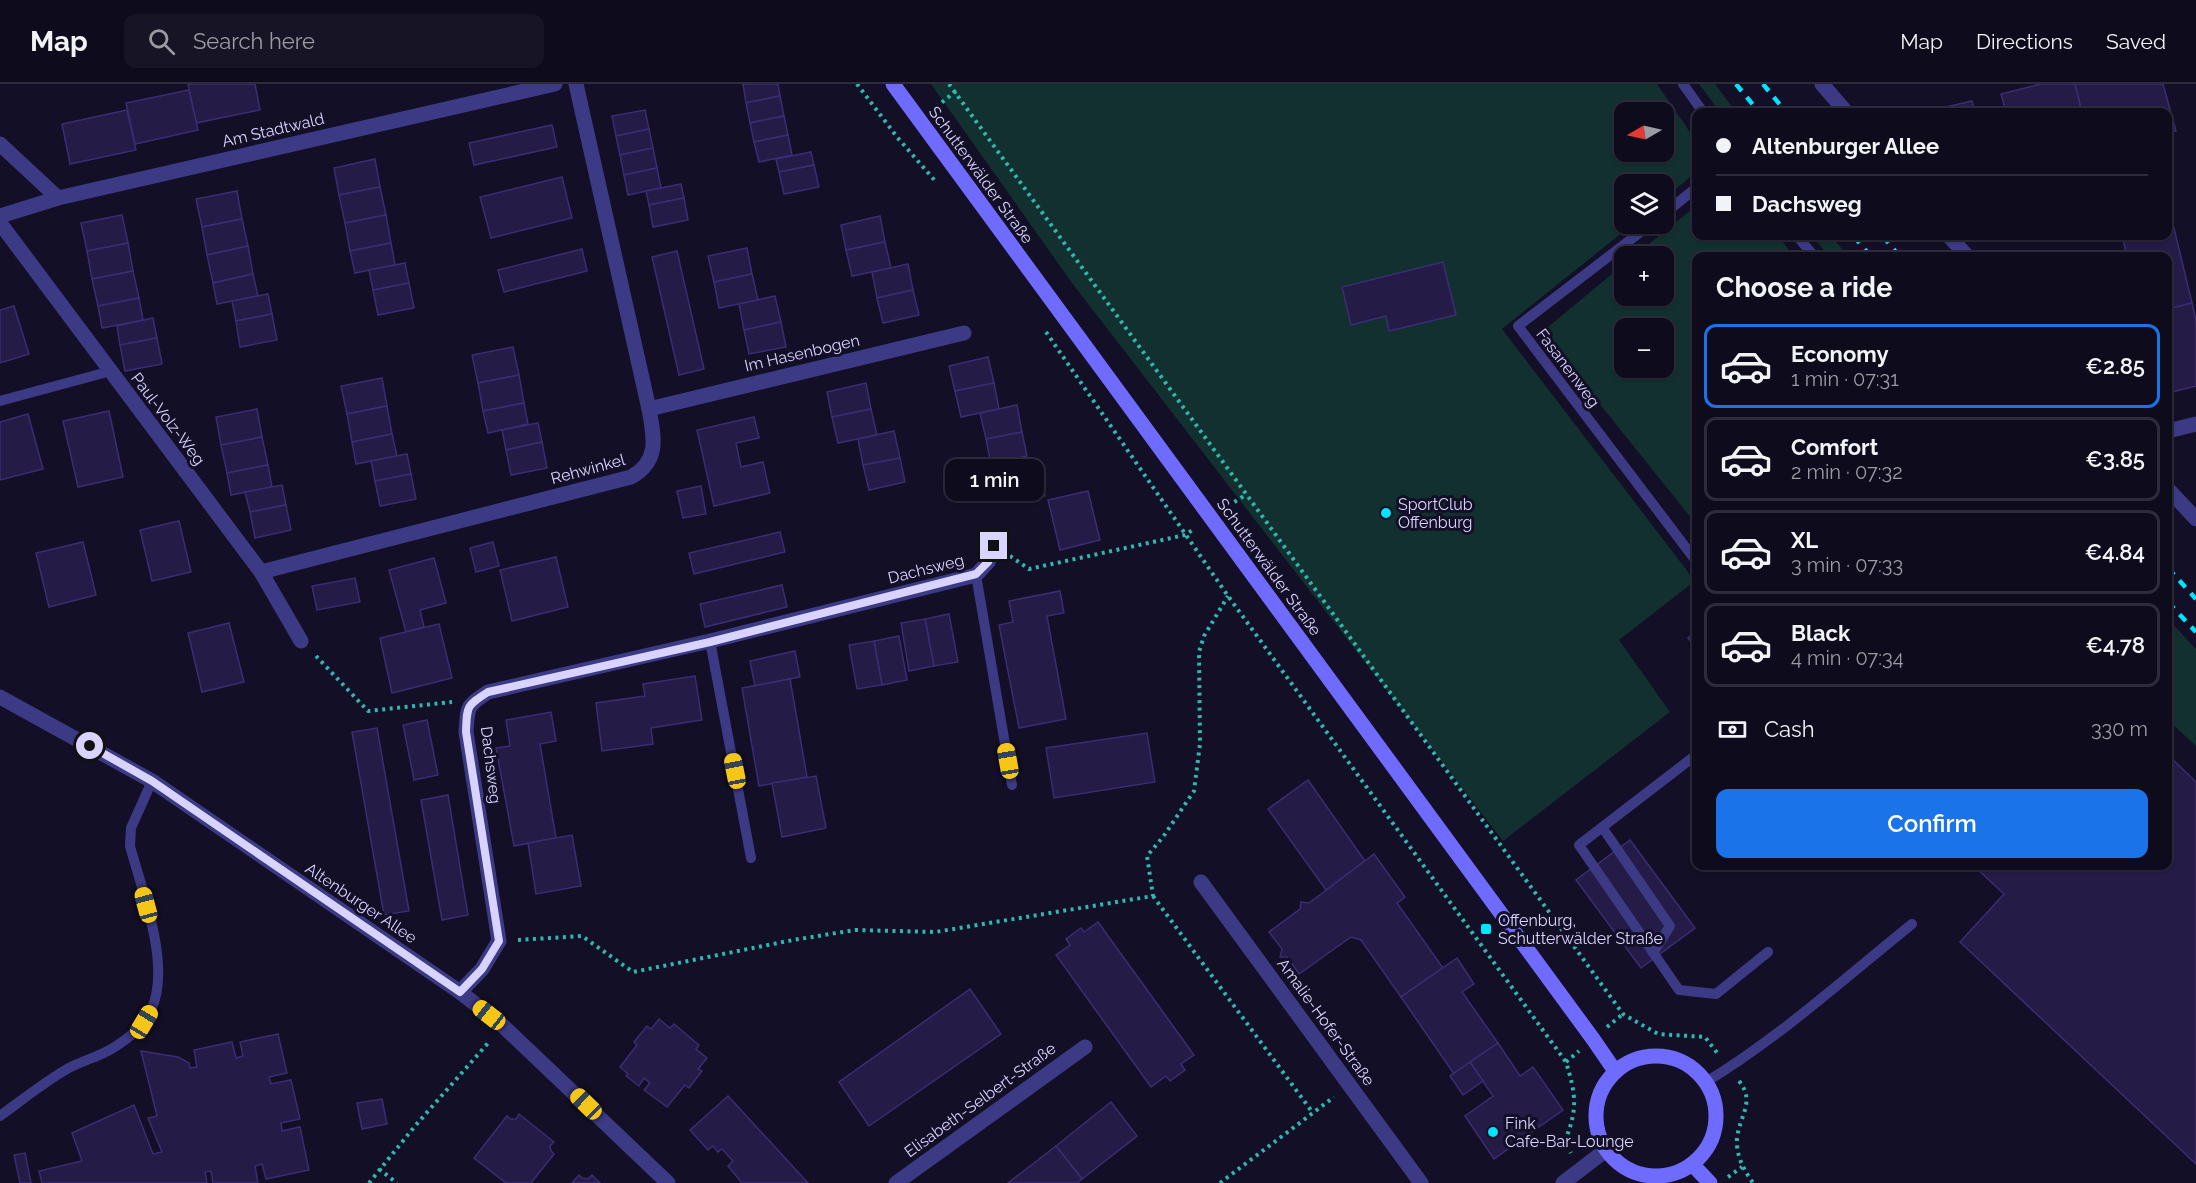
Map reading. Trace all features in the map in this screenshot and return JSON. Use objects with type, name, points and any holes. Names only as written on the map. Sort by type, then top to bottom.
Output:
[{"type":"main road","name":"Schutterwälder Straße","points":[[893,84],[1615,1071]]},
{"type":"main road","points":[[1653,1055],[1673,1058],[1692,1067],[1706,1082],[1714,1099],[1716,1117],[1713,1135],[1705,1151],[1692,1164],[1677,1173],[1659,1176],[1640,1174],[1623,1167],[1606,1150],[1596,1128],[1595,1112],[1598,1097],[1605,1083],[1615,1071],[1632,1060],[1653,1055]]},
{"type":"main road","points":[[1692,1164],[1710,1183]]},
{"type":"street","name":"Am Stadtwald","points":[[0,216],[58,198],[497,90],[555,84]]},
{"type":"street","name":"Rehwinkel","points":[[261,573],[631,477],[642,471],[650,462],[653,435],[649,409],[576,84]]},
{"type":"street","points":[[1822,84],[1842,108]]},
{"type":"street","points":[[0,144],[58,198]]},
{"type":"street","name":"Paul-Volz-Weg","points":[[0,223],[261,573],[301,641]]},
{"type":"street","points":[[1953,240],[1963,252]]},
{"type":"street","name":"Im Hasenbogen","points":[[649,409],[964,333]]},
{"type":"street","points":[[2172,430],[2196,424]]},
{"type":"street","points":[[2172,493],[2196,519]]},
{"type":"street","name":"Dachsweg","points":[[499,941],[466,732],[467,710],[470,703],[488,692],[710,642],[976,574],[988,562],[994,546]]},
{"type":"street","name":"Altenburger Allee","points":[[0,697],[152,781],[460,992],[503,1026],[668,1183]]},
{"type":"street","name":"Amalie-Hofer-Straße","points":[[1201,882],[1421,1183]]},
{"type":"street","points":[[460,992],[482,969],[499,941]]},
{"type":"street","name":"Elisabeth-Selbert-Straße","points":[[896,1183],[1084,1047]]},
{"type":"street","points":[[1563,1183],[1606,1150]]},
{"type":"lane","points":[[1683,84],[1700,108]]},
{"type":"lane","points":[[1674,206],[1692,191]]},
{"type":"lane","name":"Fasanenweg","points":[[1638,234],[1518,326],[1692,556]]},
{"type":"lane","points":[[1800,240],[1811,252]]},
{"type":"lane","points":[[0,401],[111,371]]},
{"type":"lane","name":"Dachsweg","points":[[976,574],[1012,785]]},
{"type":"lane","points":[[710,642],[751,858]]},
{"type":"lane","points":[[1692,758],[1579,845],[1679,990],[1716,994],[1768,952]]},
{"type":"lane","points":[[0,1116],[69,1068],[111,1050],[134,1033],[152,1010],[158,979],[156,944],[129,836],[152,781]]},
{"type":"lane","points":[[1602,827],[1670,926],[1653,953]]},
{"type":"lane","points":[[1706,1082],[1729,1068],[1810,1007],[1912,924]]},
{"type":"path","points":[[857,84],[897,137],[941,188]]},
{"type":"path","points":[[949,84],[1623,1014]]},
{"type":"path","points":[[1044,330],[1228,596],[1566,1062],[1574,1087],[1574,1118],[1565,1141],[1579,1171]]},
{"type":"path","points":[[994,546],[1029,569],[1185,535],[1247,494]]},
{"type":"path","points":[[1228,596],[1204,636],[1199,652],[1200,744],[1194,792],[1148,856],[1153,896],[1312,1113]]},
{"type":"path","points":[[301,641],[368,711],[427,703],[470,703]]},
{"type":"path","points":[[499,941],[582,936],[633,972],[855,930],[935,932],[1153,896]]},
{"type":"path","points":[[369,1183],[503,1026]]},
{"type":"path","points":[[1220,1183],[1349,1085]]},
{"type":"path","points":[[1742,1167],[1753,1183]]},
{"type":"path","points":[[379,1169],[397,1183]]},
{"type":"green space","name":"SportClub Offenburg","points":[[931,84],[1657,84],[1669,102],[1614,102],[1614,162],[1674,162],[1674,109],[1692,135],[1692,175],[1674,191],[1674,174],[1614,174],[1614,234],[1621,234],[1502,329],[1692,577],[1692,583],[1619,640],[1670,712],[1503,841],[1072,283]]},
{"type":"green space","points":[[1699,84],[1715,84],[1733,108],[1717,108]]},
{"type":"green space","points":[[1692,209],[1692,240],[1781,240],[1791,252],[1692,252],[1692,519],[1542,332],[1614,272],[1614,306],[1674,306],[1674,246],[1646,246],[1661,234],[1674,234],[1674,224]]},
{"type":"green space","points":[[1815,240],[1834,240],[1845,252],[1826,252]]},
{"type":"green space","points":[[2172,623],[2196,649],[2196,746],[2172,724]]},
{"type":"building","points":[[188,84],[255,84],[260,110],[196,123]]},
{"type":"building","points":[[743,84],[778,84],[780,96],[746,103]]},
{"type":"building","points":[[2041,84],[2075,84],[2081,108],[2005,108],[2001,94]]},
{"type":"building","points":[[2075,84],[2163,84],[2170,108],[2081,108]]},
{"type":"building","points":[[189,90],[198,130],[135,144],[126,103]]},
{"type":"building","points":[[780,96],[784,116],[750,123],[746,103]]},
{"type":"building","points":[[1972,101],[1974,108],[1941,108]]},
{"type":"building","points":[[127,110],[136,150],[70,164],[62,124]]},
{"type":"building","points":[[645,110],[649,129],[616,136],[612,116]]},
{"type":"building","points":[[784,116],[788,135],[754,142],[750,123]]},
{"type":"building","points":[[2172,117],[2176,131],[2172,132]]},
{"type":"building","points":[[552,125],[557,147],[474,165],[469,143]]},
{"type":"building","points":[[649,129],[653,148],[620,155],[616,136]]},
{"type":"building","points":[[788,135],[792,155],[759,162],[754,142]]},
{"type":"building","points":[[653,148],[657,168],[624,175],[620,155]]},
{"type":"building","points":[[811,152],[814,165],[779,172],[776,159]]},
{"type":"building","points":[[375,159],[380,187],[339,195],[334,168]]},
{"type":"building","points":[[814,165],[819,187],[784,194],[779,172]]},
{"type":"building","points":[[657,168],[661,188],[628,195],[624,175]]},
{"type":"building","points":[[562,177],[572,218],[491,238],[480,197]]},
{"type":"building","points":[[681,184],[684,198],[649,205],[646,191]]},
{"type":"building","points":[[380,187],[386,215],[345,223],[339,195]]},
{"type":"building","points":[[237,191],[242,219],[202,227],[196,199]]},
{"type":"building","points":[[684,198],[688,220],[653,227],[649,205]]},
{"type":"building","points":[[122,215],[128,243],[87,251],[81,223]]},
{"type":"building","points":[[386,215],[391,243],[350,251],[345,223]]},
{"type":"building","points":[[880,216],[885,242],[846,250],[841,225]]},
{"type":"building","points":[[242,219],[248,246],[207,255],[202,227]]},
{"type":"building","points":[[2172,224],[2192,303],[2172,308],[2172,252],[2126,252],[2123,240],[2172,240]]},
{"type":"building","points":[[885,242],[891,268],[852,276],[846,250]]},
{"type":"building","points":[[128,243],[133,271],[92,279],[87,251]]},
{"type":"building","points":[[391,243],[395,265],[355,273],[350,251]]},
{"type":"building","points":[[248,246],[253,274],[213,283],[207,255]]},
{"type":"building","points":[[747,248],[752,274],[714,282],[708,256]]},
{"type":"building","points":[[582,249],[587,271],[504,292],[498,270]]},
{"type":"building","points":[[677,251],[704,369],[679,375],[652,257]]},
{"type":"building","points":[[1443,262],[1456,315],[1389,331],[1386,316],[1351,325],[1342,287]]},
{"type":"building","points":[[405,263],[409,283],[373,290],[369,270]]},
{"type":"building","points":[[908,264],[913,290],[877,298],[872,272]]},
{"type":"building","points":[[133,271],[139,298],[98,306],[92,279]]},
{"type":"building","points":[[253,274],[258,296],[217,304],[213,283]]},
{"type":"building","points":[[752,274],[758,300],[719,308],[714,282]]},
{"type":"building","points":[[409,283],[414,308],[378,315],[373,290]]},
{"type":"building","points":[[913,290],[919,315],[883,323],[877,298]]},
{"type":"building","points":[[268,294],[272,314],[236,321],[232,301]]},
{"type":"building","points":[[775,296],[781,322],[744,330],[739,304]]},
{"type":"building","points":[[139,298],[143,320],[102,328],[98,306]]},
{"type":"building","points":[[2192,303],[2196,321],[2196,386],[2172,392],[2172,308]]},
{"type":"building","points":[[14,306],[29,354],[0,363],[0,310]]},
{"type":"building","points":[[272,314],[277,340],[240,347],[236,321]]},
{"type":"building","points":[[153,318],[157,338],[120,345],[117,326]]},
{"type":"building","points":[[781,322],[786,347],[749,354],[744,330]]},
{"type":"building","points":[[157,338],[162,364],[125,371],[120,345]]},
{"type":"building","points":[[513,347],[519,375],[478,383],[472,355]]},
{"type":"building","points":[[988,357],[994,383],[955,391],[949,366]]},
{"type":"building","points":[[519,375],[524,403],[483,411],[478,383]]},
{"type":"building","points":[[382,378],[387,406],[347,414],[341,386]]},
{"type":"building","points":[[866,383],[871,409],[832,417],[827,392]]},
{"type":"building","points":[[994,383],[999,409],[961,417],[955,391]]},
{"type":"building","points":[[524,403],[528,424],[488,433],[483,411]]},
{"type":"building","points":[[1017,405],[1022,432],[986,439],[980,413]]},
{"type":"building","points":[[387,406],[392,434],[352,442],[347,414]]},
{"type":"building","points":[[257,409],[262,437],[221,445],[216,417]]},
{"type":"building","points":[[871,409],[877,435],[838,443],[832,417]]},
{"type":"building","points":[[109,411],[123,477],[78,487],[63,421]]},
{"type":"building","points":[[28,414],[43,469],[0,480],[0,422]]},
{"type":"building","points":[[754,417],[759,438],[736,443],[741,467],[763,462],[770,493],[714,506],[697,430]]},
{"type":"building","points":[[538,423],[542,442],[506,450],[502,430]]},
{"type":"building","points":[[894,431],[900,458],[863,465],[858,439]]},
{"type":"building","points":[[1022,432],[1027,456],[991,464],[986,439]]},
{"type":"building","points":[[392,434],[397,456],[356,464],[352,442]]},
{"type":"building","points":[[262,437],[268,465],[227,473],[221,445]]},
{"type":"building","points":[[542,442],[547,468],[511,475],[506,450]]},
{"type":"building","points":[[407,454],[411,474],[375,481],[371,461]]},
{"type":"building","points":[[900,458],[905,482],[869,490],[863,465]]},
{"type":"building","points":[[268,465],[272,487],[231,495],[227,473]]},
{"type":"building","points":[[411,474],[416,499],[380,506],[375,481]]},
{"type":"building","points":[[1041,474],[1045,496],[1019,501],[1014,479]]},
{"type":"building","points":[[282,485],[286,505],[250,512],[245,492]]},
{"type":"building","points":[[701,486],[706,514],[683,518],[677,491]]},
{"type":"building","points":[[1088,491],[1100,540],[1060,550],[1048,500]]},
{"type":"building","points":[[286,505],[291,530],[255,538],[250,512]]},
{"type":"building","points":[[179,521],[191,572],[152,581],[140,530]]},
{"type":"building","points":[[780,532],[785,552],[694,574],[689,553]]},
{"type":"building","points":[[83,542],[96,595],[49,607],[36,553]]},
{"type":"building","points":[[493,542],[499,566],[476,572],[470,548]]},
{"type":"building","points":[[556,557],[568,607],[512,621],[500,570]]},
{"type":"building","points":[[434,558],[446,603],[420,610],[424,627],[406,632],[389,570]]},
{"type":"building","points":[[355,578],[360,602],[317,610],[312,586]]},
{"type":"building","points":[[782,585],[787,607],[705,627],[700,604]]},
{"type":"building","points":[[1060,591],[1064,613],[1047,616],[1066,719],[1019,728],[999,625],[1013,622],[1009,601]]},
{"type":"building","points":[[949,614],[958,662],[934,666],[925,619]]},
{"type":"building","points":[[925,619],[934,666],[909,671],[901,623]]},
{"type":"building","points":[[229,623],[244,682],[202,692],[188,633]]},
{"type":"building","points":[[439,624],[452,678],[392,693],[380,638]]},
{"type":"building","points":[[899,636],[907,680],[882,685],[874,641]]},
{"type":"building","points":[[874,641],[882,685],[857,689],[849,645]]},
{"type":"building","points":[[795,651],[800,677],[755,686],[750,661]]},
{"type":"building","points":[[695,676],[702,720],[651,728],[653,744],[602,751],[596,703],[645,696],[643,684]]},
{"type":"building","points":[[790,679],[807,777],[759,786],[742,688]]},
{"type":"building","points":[[551,712],[556,741],[540,744],[556,838],[514,846],[496,748],[510,746],[506,720]]},
{"type":"building","points":[[427,720],[438,775],[414,780],[403,725]]},
{"type":"building","points":[[377,728],[409,911],[384,915],[352,732]]},
{"type":"building","points":[[1147,733],[1155,782],[1054,798],[1046,748]]},
{"type":"building","points":[[2172,759],[2196,782],[2196,1164],[1960,942],[2004,894],[1978,870],[2172,870]]},
{"type":"building","points":[[816,776],[826,828],[782,837],[772,783]]},
{"type":"building","points":[[1308,780],[1365,861],[1326,890],[1268,809]]},
{"type":"building","points":[[448,795],[468,915],[442,920],[421,800]]},
{"type":"building","points":[[572,835],[581,886],[536,894],[528,843]]},
{"type":"building","points":[[1630,840],[1695,928],[1641,968],[1576,880]]},
{"type":"building","points":[[1374,854],[1405,897],[1397,903],[1443,968],[1401,997],[1361,940],[1351,937],[1299,974],[1287,957],[1280,957],[1282,949],[1269,932],[1300,909],[1301,902],[1309,903]]},
{"type":"building","points":[[1098,922],[1194,1055],[1181,1064],[1185,1070],[1170,1081],[1166,1076],[1151,1087],[1056,955],[1070,945],[1066,939],[1081,928],[1084,932]]},
{"type":"building","points":[[1457,958],[1474,984],[1462,992],[1498,1043],[1454,1074],[1401,997]]},
{"type":"building","points":[[970,989],[1001,1034],[869,1126],[839,1082]]},
{"type":"building","points":[[659,1019],[670,1028],[674,1024],[699,1045],[696,1049],[707,1058],[698,1069],[702,1071],[689,1088],[685,1085],[667,1107],[644,1090],[650,1083],[644,1078],[639,1086],[626,1076],[628,1074],[620,1067],[637,1045],[634,1042],[647,1026],[651,1029]]},
{"type":"building","points":[[278,1034],[287,1073],[269,1077],[271,1084],[291,1080],[300,1119],[281,1123],[282,1131],[300,1127],[309,1170],[266,1179],[262,1164],[255,1166],[258,1183],[213,1183],[211,1171],[205,1172],[207,1183],[42,1183],[39,1171],[82,1161],[72,1133],[134,1105],[153,1154],[162,1152],[148,1118],[157,1116],[141,1051],[178,1057],[189,1063],[190,1068],[197,1067],[194,1050],[232,1042],[236,1058],[243,1056],[240,1042]]},
{"type":"building","points":[[1498,1043],[1520,1076],[1533,1067],[1563,1110],[1494,1159],[1465,1116],[1493,1096],[1470,1062]]},
{"type":"building","points":[[1470,1062],[1483,1081],[1463,1095],[1450,1076]]},
{"type":"building","points":[[728,1096],[808,1183],[742,1183],[728,1166],[733,1161],[722,1149],[718,1152],[713,1146],[708,1150],[690,1130]]},
{"type":"building","points":[[382,1099],[387,1124],[362,1129],[357,1103]]},
{"type":"building","points":[[1111,1102],[1137,1136],[1082,1179],[1056,1146]]},
{"type":"building","points":[[519,1114],[554,1142],[550,1146],[554,1154],[531,1183],[506,1183],[474,1158],[507,1116],[510,1119],[516,1119]]},
{"type":"building","points":[[1056,1146],[1082,1179],[1077,1183],[1008,1183]]},
{"type":"building","points":[[25,1153],[31,1183],[20,1183],[14,1155]]},
{"type":"building","points":[[579,1175],[588,1179],[592,1175],[600,1183],[572,1183]]},
{"type":"railway","points":[[1736,84],[1756,108]]},
{"type":"railway","points":[[1763,84],[1783,108]]},
{"type":"railway","points":[[1857,240],[1867,252]]},
{"type":"railway","points":[[1886,240],[1896,252]]},
{"type":"railway","points":[[2172,572],[2196,599]]},
{"type":"railway","points":[[2172,606],[2196,632]]},
{"type":"place","name":"SportClub Offenburg","points":[[1386,513]]},
{"type":"place","name":"Offenburg, Schutterwälder Straße","points":[[1486,929]]},
{"type":"place","name":"Fink Cafe-Bar-Lounge","points":[[1493,1132]]},
{"type":"route","points":[[90,746],[152,781],[460,992],[482,969],[499,941],[466,732],[467,710],[470,703],[488,692],[710,642],[976,574],[988,562],[994,546]]}]
